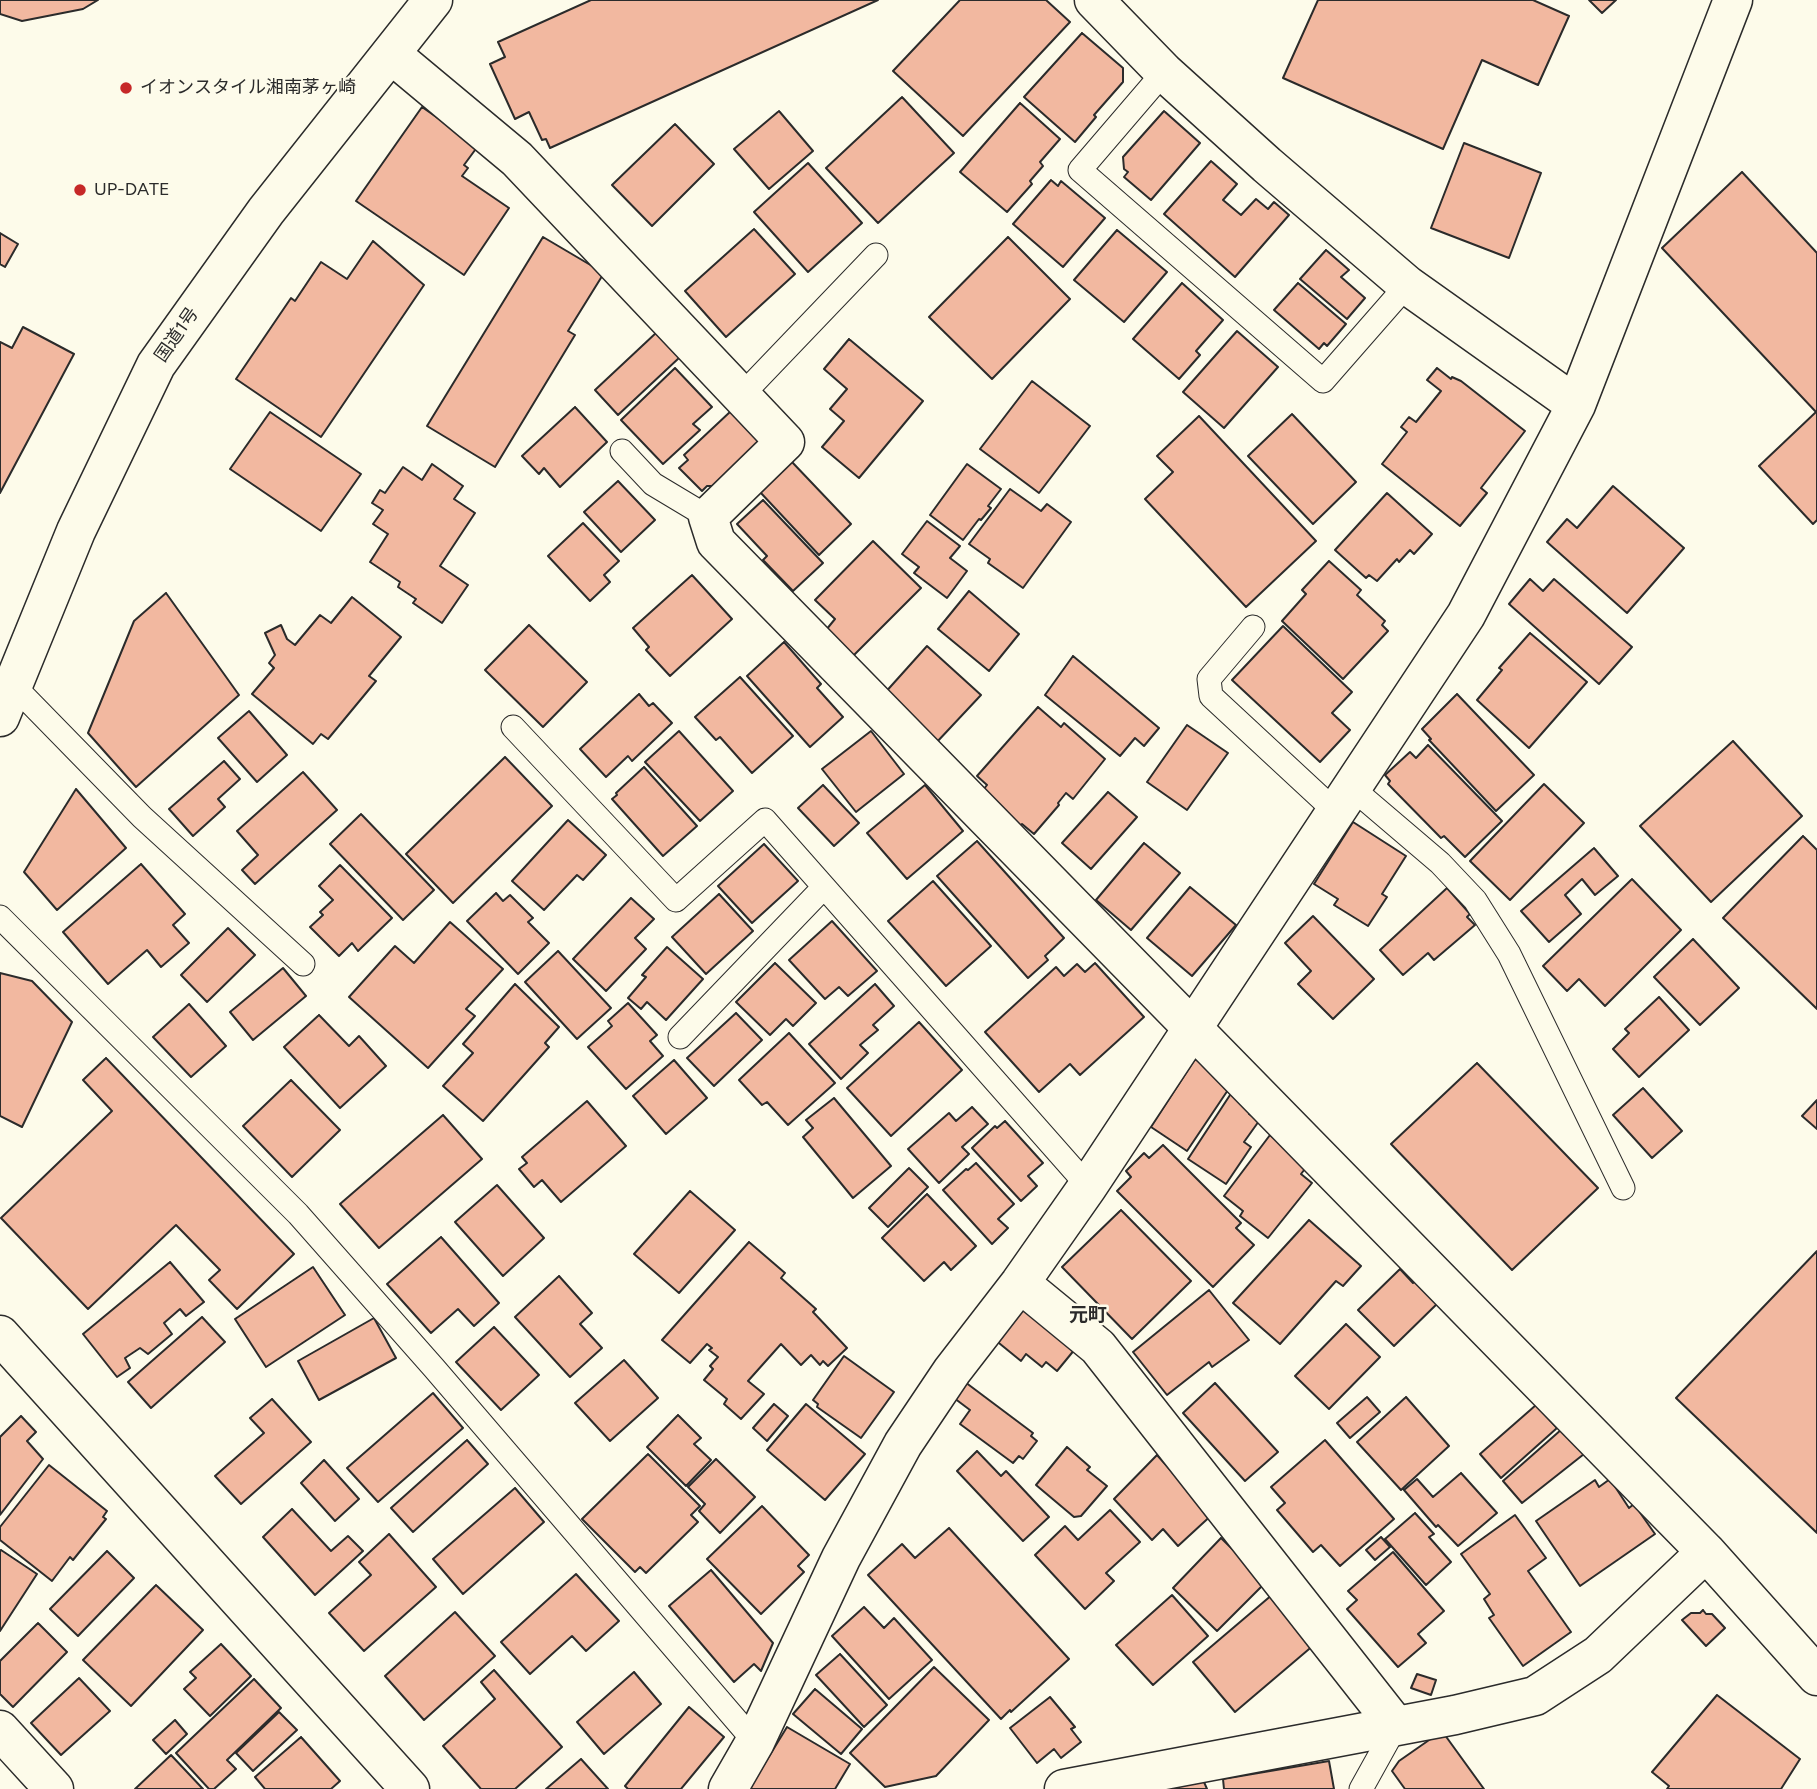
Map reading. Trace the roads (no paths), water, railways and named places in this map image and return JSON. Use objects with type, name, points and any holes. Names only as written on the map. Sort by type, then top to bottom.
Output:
[{"type":"main road","name":"国道1号","points":[[6,701],[76,531],[156,365],[266,211],[433,0]]},
{"type":"main road","points":[[1094,0],[1164,72],[1407,285],[1576,405]]},
{"type":"main road","points":[[728,1789],[755,1742],[841,1559],[903,1444],[952,1371],[1020,1283],[1088,1186],[1466,615],[1576,405],[1733,0]]},
{"type":"main road","points":[[391,54],[517,159],[785,442],[708,517],[716,542],[1706,1552],[1817,1676]]},
{"type":"main road","points":[[1020,1283],[1098,1347],[1396,1726]]},
{"type":"main road","points":[[0,1335],[410,1789]]},
{"type":"main road","points":[[1064,1789],[1396,1726],[1535,1696],[1598,1655],[1706,1552]]},
{"type":"main road","points":[[0,1730],[31,1780]]},
{"type":"lane","points":[[1164,72],[1080,170],[1323,381],[1407,285]]},
{"type":"lane","points":[[742,395],[876,255]]},
{"type":"lane","points":[[622,451],[653,485],[708,517]]},
{"type":"lane","points":[[1253,626],[1209,679],[1211,696],[1344,800],[1440,863],[1475,900],[1509,954],[1623,1188]]},
{"type":"lane","points":[[6,701],[142,817],[303,964]]},
{"type":"lane","points":[[513,727],[676,900],[765,820],[1088,1186]]},
{"type":"lane","points":[[680,1037],[824,887]]},
{"type":"lane","points":[[0,917],[298,1214],[755,1742]]},
{"type":"lane","points":[[1361,1789],[1396,1726]]},
{"type":"place","name":"イオンスタイル湘南茅ヶ崎","points":[[126,88]]},
{"type":"place","name":"UP-DATE","points":[[80,190]]},
{"type":"district","name":"元町","points":[[1088,1315]]}]
